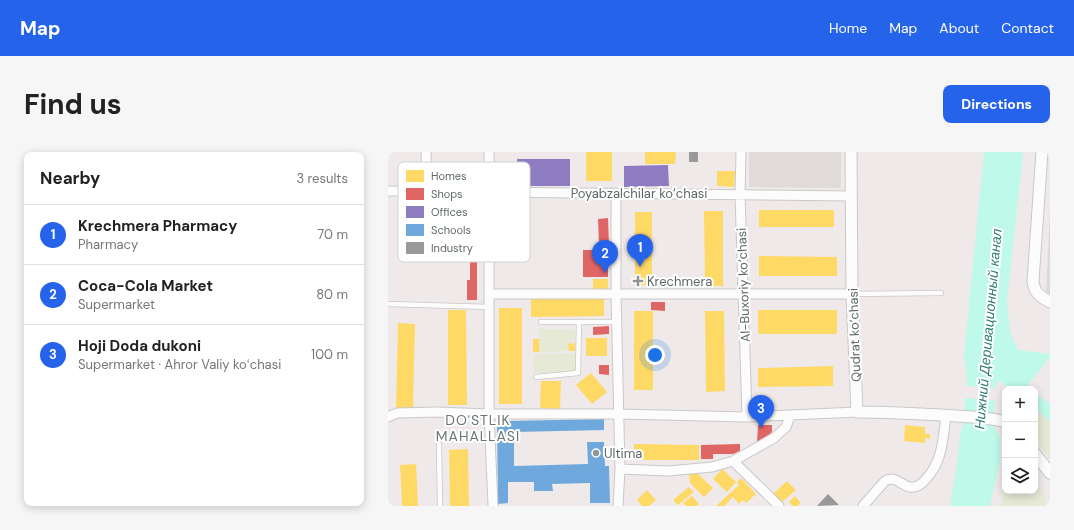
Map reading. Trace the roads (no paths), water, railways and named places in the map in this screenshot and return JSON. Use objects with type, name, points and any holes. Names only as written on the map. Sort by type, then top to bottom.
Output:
[{"type":"street","name":"Al-Buxoriy ko‘chasi","points":[[741,152],[740,194],[746,418]]},
{"type":"street","name":"Qudrat ko‘chasi","points":[[851,152],[852,294],[857,412]]},
{"type":"street","points":[[1042,152],[1032,280],[1038,294],[1050,302]]},
{"type":"street","name":"Poyabzalchilar ko‘chasi","points":[[388,191],[398,191]]},
{"type":"street","name":"Poyabzalchilar ko‘chasi","points":[[530,192],[851,196]]},
{"type":"street","points":[[616,193],[616,322],[620,470],[618,506]]},
{"type":"street","points":[[490,262],[489,414],[493,506]]},
{"type":"street","points":[[490,294],[852,294]]},
{"type":"street","points":[[388,417],[397,413],[421,413],[619,414],[746,418],[857,412],[885,412],[962,416],[1000,421]]},
{"type":"street","points":[[863,506],[889,479],[896,480],[909,487],[915,487],[923,482],[932,472],[938,461],[943,441],[946,415]]},
{"type":"street","points":[[620,470],[668,471],[712,467],[733,461],[774,438],[786,427],[790,416]]},
{"type":"street","points":[[1038,458],[1050,473]]},
{"type":"street","points":[[733,461],[779,506]]},
{"type":"lane","points":[[852,294],[941,292]]},
{"type":"lane","points":[[388,304],[490,307]]},
{"type":"lane","points":[[541,322],[616,322]]},
{"type":"lane","points":[[536,377],[578,373],[579,322]]},
{"type":"lane","points":[[439,444],[440,506]]},
{"type":"water","points":[[984,152],[1023,152],[1007,302],[1010,332],[1018,350],[1050,354],[1050,357],[1027,386],[1006,386],[1000,381],[996,383],[996,388],[966,386],[967,378],[964,356]]},
{"type":"water","points":[[1038,395],[1050,404],[1050,421],[1038,411]]},
{"type":"water","points":[[965,398],[995,401],[993,423],[1000,438],[1000,462],[990,506],[950,506],[960,434],[964,422]]},
{"type":"waterway","name":"Нижний Деривационный канал","points":[[981,412],[985,377]]},
{"type":"place","name":"Krechmera Pharmacy","points":[[640,267]]},
{"type":"place","name":"Coca-Cola Market","points":[[605,273]]},
{"type":"place","name":"Krechmera","points":[[638,281]]},
{"type":"place","name":"Hoji Doda dukoni","points":[[761,428]]},
{"type":"place","name":"Ultima","points":[[596,453]]},
{"type":"district","name":"DO'STLIK MAHALLASI","points":[[478,428]]}]
